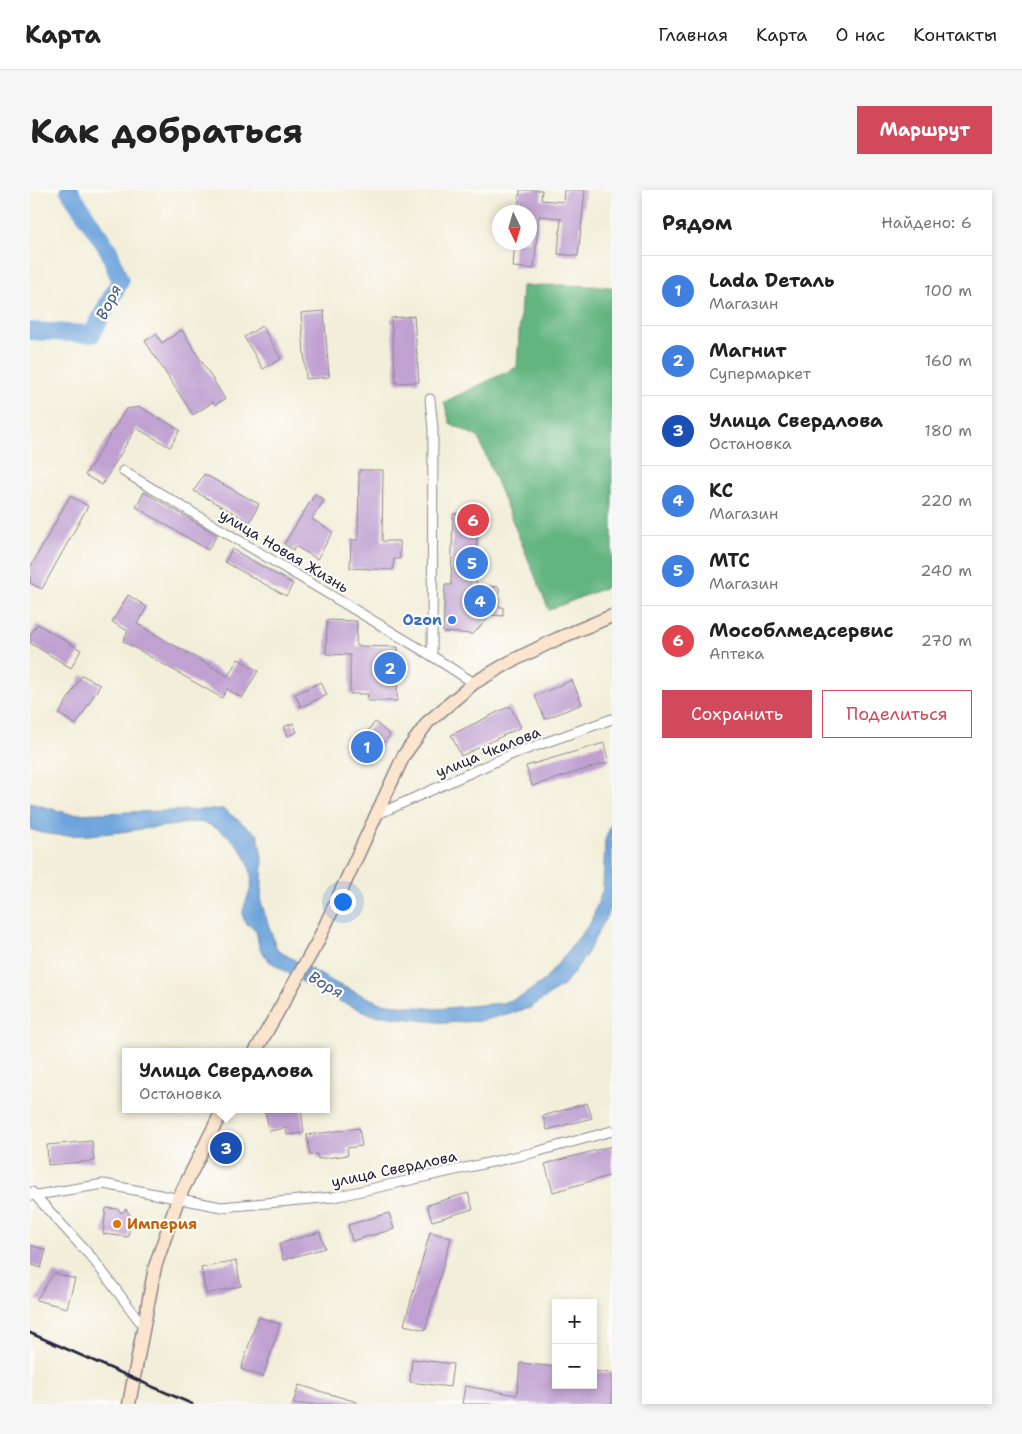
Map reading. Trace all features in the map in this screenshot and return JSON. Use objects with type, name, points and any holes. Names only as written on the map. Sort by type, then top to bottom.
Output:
[{"type":"main road","points":[[257,1048],[317,943],[404,754],[428,722],[474,683],[510,662],[556,639],[612,616]]},
{"type":"main road","points":[[129,1404],[155,1267],[178,1199],[221,1113]]},
{"type":"street","points":[[430,399],[434,457],[432,656]]},
{"type":"street","name":"улица Новая Жизнь","points":[[123,471],[474,683]]},
{"type":"street","name":"улица Чкалова","points":[[376,815],[510,755],[612,719]]},
{"type":"street","name":"улица Свердлова","points":[[32,1193],[104,1184],[221,1207],[334,1197],[523,1155],[612,1131]]},
{"type":"street","points":[[32,1193],[93,1259],[144,1327]]},
{"type":"green space","points":[[522,286],[612,287],[612,585],[549,610],[478,437],[450,423],[444,402],[517,367]]},
{"type":"water","points":[[30,803],[71,814],[223,809],[258,835],[263,863],[261,902],[277,950],[337,984],[380,1003],[437,1009],[502,1003],[522,996],[545,980],[591,922],[603,889],[605,840],[612,822],[612,903],[586,955],[565,984],[530,1008],[480,1021],[445,1023],[373,1015],[322,994],[269,961],[259,947],[256,930],[246,923],[243,917],[251,887],[249,866],[239,847],[223,832],[203,823],[195,822],[98,834],[61,835],[44,833],[30,829]]},
{"type":"building","points":[[520,190],[542,190],[541,200],[563,202],[564,190],[585,190],[578,256],[558,254],[561,218],[539,216],[537,237],[537,205],[519,205]]},
{"type":"building","points":[[514,250],[536,250],[534,269],[513,267]]},
{"type":"building","points":[[324,311],[329,377],[306,379],[301,313]]},
{"type":"building","points":[[414,316],[419,382],[396,383],[391,318]]},
{"type":"building","points":[[262,326],[281,359],[263,369],[244,337]]},
{"type":"building","points":[[182,330],[225,399],[215,405],[213,402],[193,415],[145,341],[156,334],[162,343]]},
{"type":"building","points":[[140,407],[180,430],[170,447],[136,428],[102,485],[85,475],[126,409]]},
{"type":"building","points":[[359,470],[383,470],[382,541],[400,541],[400,559],[394,559],[393,570],[350,568],[351,540],[358,540]]},
{"type":"building","points":[[204,474],[259,504],[250,522],[194,491]]},
{"type":"building","points":[[144,492],[217,535],[208,550],[136,507]]},
{"type":"building","points":[[315,494],[324,500],[312,519],[333,532],[317,559],[295,546],[293,550],[284,544]]},
{"type":"building","points":[[70,496],[88,506],[42,589],[30,583],[30,568]]},
{"type":"building","points":[[453,514],[477,514],[476,586],[499,587],[499,607],[503,607],[503,616],[491,615],[473,634],[443,632],[445,585],[451,585]]},
{"type":"building","points":[[232,549],[293,584],[286,596],[225,562]]},
{"type":"building","points":[[128,595],[147,607],[137,624],[228,676],[238,659],[258,671],[242,698],[227,689],[222,698],[123,641],[128,631],[112,622]]},
{"type":"building","points":[[327,620],[357,621],[356,646],[398,647],[397,701],[367,701],[368,694],[350,694],[350,655],[326,654]]},
{"type":"building","points":[[37,624],[81,650],[71,668],[30,643],[30,636]]},
{"type":"building","points":[[82,675],[100,685],[76,725],[59,714]]},
{"type":"building","points":[[572,680],[582,704],[545,719],[535,696]]},
{"type":"building","points":[[321,682],[327,695],[301,707],[295,694]]},
{"type":"building","points":[[510,706],[521,727],[461,756],[451,735]]},
{"type":"building","points":[[375,722],[390,735],[368,762],[353,749]]},
{"type":"building","points":[[293,723],[297,732],[288,736],[284,727]]},
{"type":"building","points":[[604,743],[609,762],[532,786],[526,766]]},
{"type":"building","points":[[587,1103],[592,1118],[547,1130],[543,1116]]},
{"type":"building","points":[[266,1113],[302,1113],[304,1133],[287,1135],[286,1128],[269,1131]]},
{"type":"building","points":[[359,1128],[362,1146],[347,1148],[348,1155],[318,1159],[317,1154],[310,1155],[307,1135]]},
{"type":"building","points":[[92,1141],[94,1161],[48,1165],[47,1145]]},
{"type":"building","points":[[612,1146],[612,1175],[553,1192],[545,1164]]},
{"type":"building","points":[[468,1193],[473,1209],[432,1221],[427,1205]]},
{"type":"building","name":"Империя","points":[[106,1208],[118,1209],[121,1213],[126,1209],[132,1218],[127,1222],[130,1226],[128,1237],[103,1234]]},
{"type":"building","points":[[389,1213],[394,1229],[352,1241],[348,1225]]},
{"type":"building","points":[[320,1232],[325,1248],[283,1260],[279,1244]]},
{"type":"building","points":[[430,1232],[451,1238],[425,1330],[404,1325]]},
{"type":"building","points":[[30,1245],[46,1250],[41,1268],[30,1264]]},
{"type":"building","points":[[236,1261],[241,1286],[206,1294],[201,1268]]},
{"type":"building","points":[[54,1273],[75,1279],[67,1308],[36,1300]]},
{"type":"building","points":[[258,1317],[280,1324],[263,1377],[241,1369]]},
{"type":"building","points":[[412,1359],[453,1364],[450,1387],[410,1382]]},
{"type":"building","points":[[520,1363],[552,1367],[552,1389],[597,1389],[597,1371],[612,1373],[612,1404],[462,1404],[465,1386],[517,1395]]},
{"type":"building","points":[[299,1385],[357,1402],[357,1404],[293,1404]]},
{"type":"waterway","name":"Воря","points":[[30,331],[92,334],[120,281],[109,251],[69,190]]},
{"type":"railway","points":[[30,1333],[192,1404]]},
{"type":"place","name":"Мособлмедсервис","points":[[473,520]]},
{"type":"place","name":"МТС","points":[[472,563]]},
{"type":"place","name":"КС","points":[[480,601]]},
{"type":"place","name":"Ozon","points":[[452,620]]},
{"type":"place","name":"Магнит","points":[[390,668]]},
{"type":"place","name":"Lada Dеталь","points":[[367,747]]},
{"type":"place","name":"Улица Свердлова","points":[[226,1148]]},
{"type":"place","name":"Империя","points":[[117,1224]]}]
